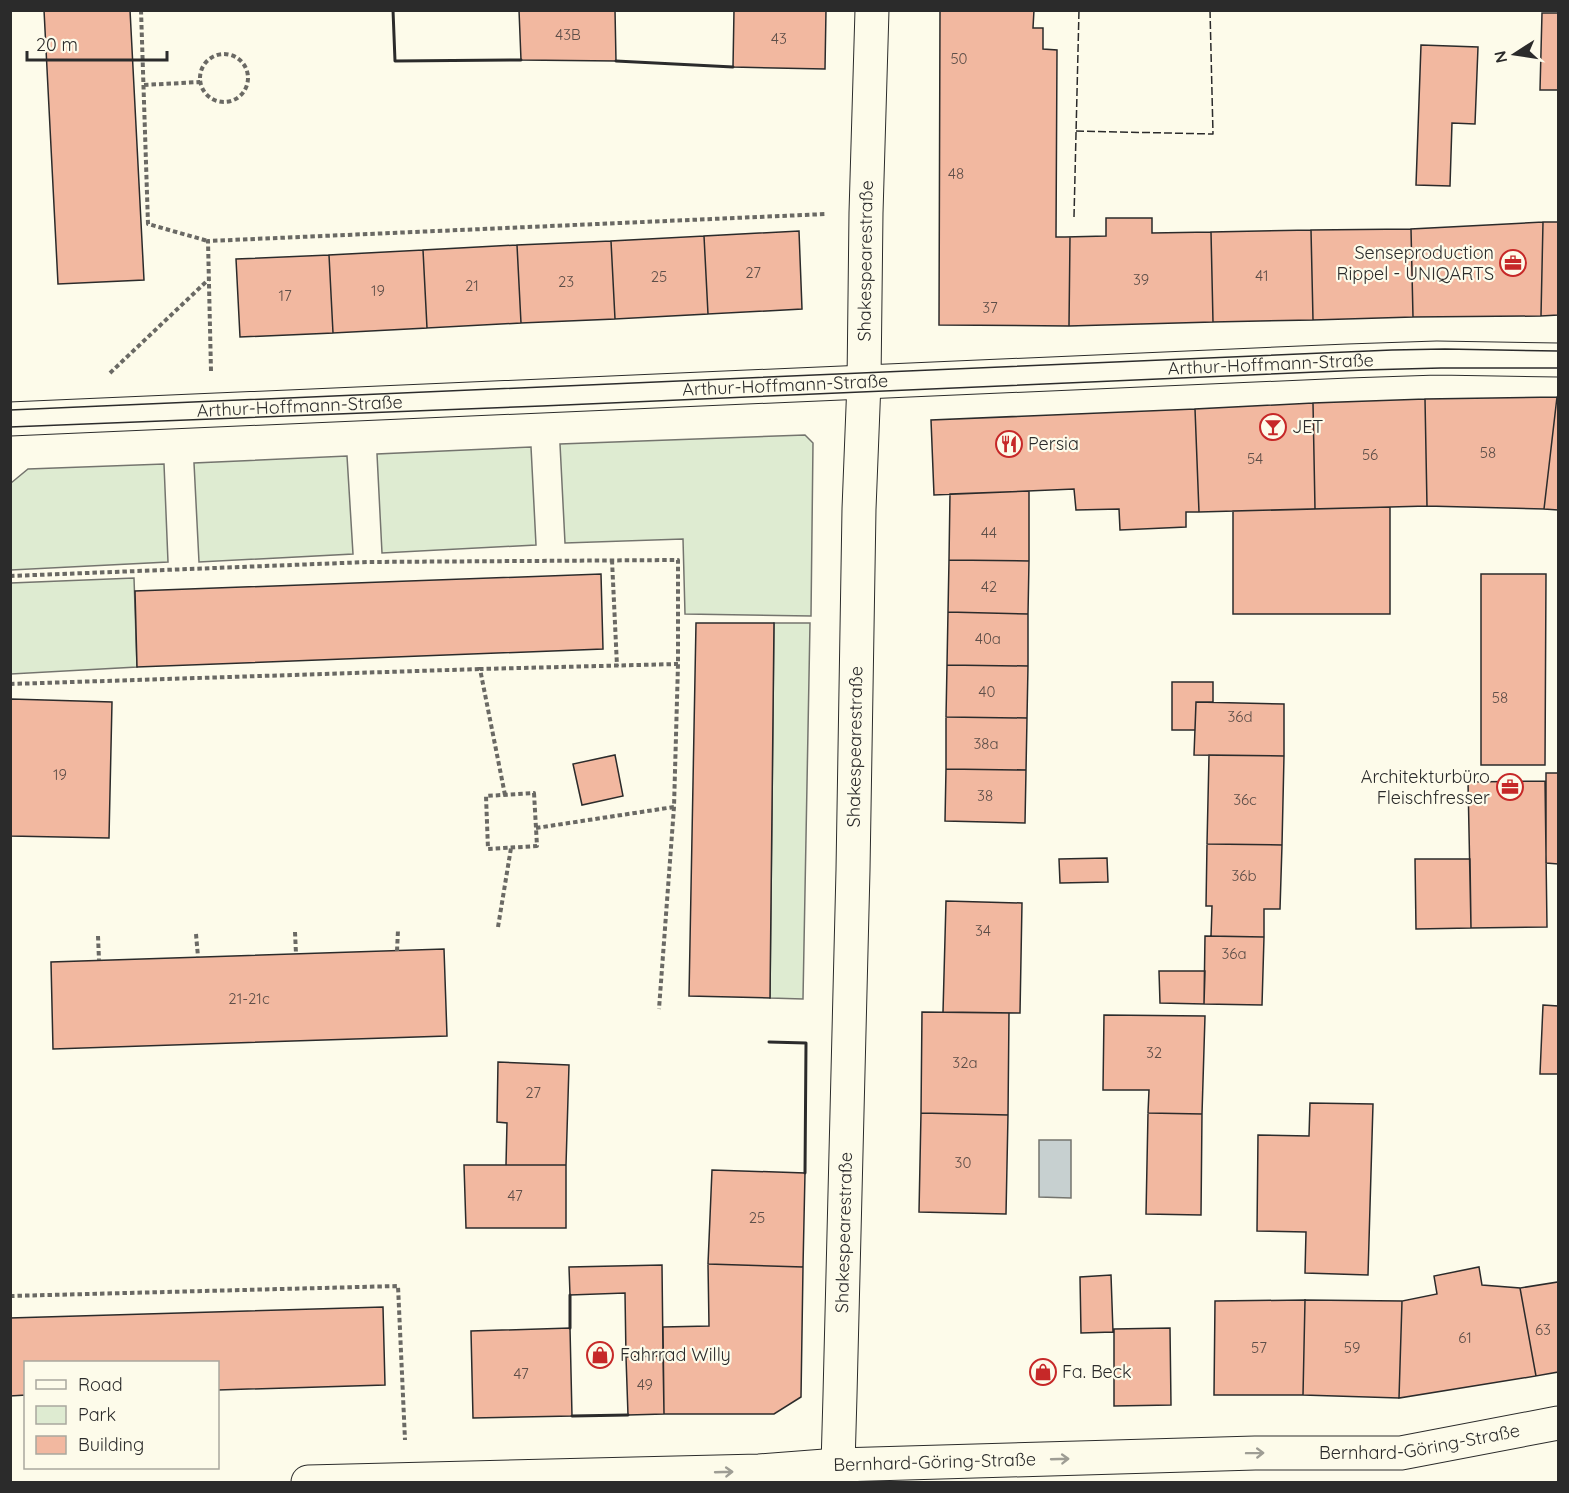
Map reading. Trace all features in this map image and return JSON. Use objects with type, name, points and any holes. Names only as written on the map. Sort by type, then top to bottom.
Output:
[{"type":"street","name":"Shakespearestraße","points":[[840,1474],[859,521],[873,10]]},
{"type":"street","name":"Arthur-Hoffmann-Straße","points":[[10,419],[1414,359],[1558,360]]},
{"type":"street","name":"Bernhard-Göring-Straße","points":[[308,1482],[759,1471],[840,1474],[1255,1453],[1401,1453],[1558,1423]]},
{"type":"path","points":[[141,10],[148,224],[208,241],[866,213]]},
{"type":"path","points":[[221,55],[236,57],[246,68],[248,76],[244,92],[238,98],[222,103],[208,96],[202,90],[200,82],[200,74],[207,61],[221,55]]},
{"type":"path","points":[[144,85],[200,82]]},
{"type":"path","points":[[208,241],[212,410]]},
{"type":"path","points":[[108,375],[210,278]]},
{"type":"path","points":[[612,560],[617,666]]},
{"type":"path","points":[[10,576],[368,562],[678,560],[674,807],[659,1009]]},
{"type":"path","points":[[10,684],[678,664]]},
{"type":"path","points":[[480,669],[505,795]]},
{"type":"path","points":[[534,793],[536,828],[537,846],[488,849],[486,796],[534,793]]},
{"type":"path","points":[[536,828],[674,807]]},
{"type":"path","points":[[498,927],[511,848]]},
{"type":"path","points":[[397,951],[398,930]]},
{"type":"path","points":[[295,932],[296,954]]},
{"type":"path","points":[[196,934],[198,957]]},
{"type":"path","points":[[98,936],[99,960]]},
{"type":"path","points":[[10,1296],[398,1286],[406,1480]]},
{"type":"green space","points":[[805,435],[813,443],[811,616],[685,614],[683,539],[565,543],[560,444]]},
{"type":"green space","points":[[531,447],[536,545],[382,553],[377,454]]},
{"type":"green space","points":[[347,456],[353,554],[199,562],[194,463]]},
{"type":"green space","points":[[164,464],[168,562],[11,570],[11,483],[28,469]]},
{"type":"green space","points":[[134,578],[137,667],[11,674],[11,583]]},
{"type":"green space","points":[[774,623],[810,623],[803,999],[770,998]]},
{"type":"shaded area","points":[[1039,1140],[1071,1140],[1071,1198],[1039,1197]]},
{"type":"building","points":[[44,10],[130,10],[144,280],[58,284]]},
{"type":"building","points":[[519,10],[615,10],[616,61],[521,60]]},
{"type":"building","points":[[734,10],[826,10],[825,69],[733,67]]},
{"type":"building","points":[[940,10],[1034,10],[1033,28],[1043,28],[1043,49],[1057,50],[1056,237],[1070,237],[1069,326],[939,325]]},
{"type":"building","points":[[1542,13],[1558,13],[1558,90],[1540,90]]},
{"type":"building","points":[[1421,45],[1478,47],[1475,124],[1452,123],[1450,186],[1416,185]]},
{"type":"building","points":[[1106,218],[1152,218],[1152,233],[1211,232],[1213,322],[1069,326],[1070,237],[1065,237],[1106,236]]},
{"type":"building","points":[[1543,222],[1541,316],[1413,317],[1411,229]]},
{"type":"building","points":[[1543,222],[1558,222],[1558,315],[1541,316]]},
{"type":"building","points":[[1411,229],[1413,317],[1313,320],[1311,230]]},
{"type":"building","points":[[1311,230],[1313,320],[1213,322],[1211,232]]},
{"type":"building","points":[[799,231],[802,309],[708,314],[704,236]]},
{"type":"building","points":[[704,236],[708,314],[615,319],[611,241]]},
{"type":"building","points":[[611,241],[615,319],[521,323],[517,245]]},
{"type":"building","points":[[517,245],[521,323],[427,328],[423,250]]},
{"type":"building","points":[[423,250],[427,328],[333,333],[329,255]]},
{"type":"building","points":[[329,255],[333,333],[240,337],[236,259]]},
{"type":"building","points":[[1557,397],[1544,509],[1427,506],[1425,399]]},
{"type":"building","points":[[1558,397],[1558,510],[1544,509]]},
{"type":"building","points":[[1425,399],[1427,506],[1315,509],[1313,403]]},
{"type":"building","points":[[1313,403],[1315,509],[1199,512],[1195,409]]},
{"type":"building","points":[[1195,409],[1199,512],[1186,512],[1186,527],[1120,530],[1119,509],[1076,510],[1074,489],[934,495],[931,420]]},
{"type":"building","points":[[1029,491],[1029,561],[949,560],[950,494]]},
{"type":"building","points":[[1390,507],[1390,614],[1233,614],[1233,511]]},
{"type":"building","points":[[949,560],[1029,561],[1028,614],[948,612]]},
{"type":"building","points":[[601,574],[603,649],[137,667],[135,591]]},
{"type":"building","points":[[1481,574],[1546,574],[1545,765],[1481,765]]},
{"type":"building","points":[[948,612],[1028,614],[1028,666],[947,665]]},
{"type":"building","points":[[696,623],[774,623],[770,998],[689,996]]},
{"type":"building","points":[[947,665],[1028,666],[1027,718],[946,717]]},
{"type":"building","points":[[1172,682],[1213,682],[1213,702],[1196,702],[1195,730],[1172,730]]},
{"type":"building","points":[[11,699],[112,702],[109,838],[10,836]]},
{"type":"building","points":[[1196,702],[1284,704],[1284,756],[1194,755]]},
{"type":"building","points":[[946,717],[1027,718],[1026,770],[946,769]]},
{"type":"building","points":[[615,755],[623,796],[582,805],[573,764]]},
{"type":"building","points":[[1209,755],[1284,756],[1282,845],[1207,844]]},
{"type":"building","points":[[946,769],[1026,770],[1025,823],[945,821]]},
{"type":"building","points":[[1546,773],[1558,773],[1558,864],[1546,863]]},
{"type":"building","points":[[1545,781],[1547,927],[1471,928],[1468,782]]},
{"type":"building","points":[[1207,844],[1282,845],[1280,909],[1264,909],[1264,937],[1211,936],[1212,906],[1206,906]]},
{"type":"building","points":[[1107,858],[1108,882],[1060,883],[1059,859]]},
{"type":"building","points":[[1415,859],[1470,859],[1471,928],[1416,929]]},
{"type":"building","points":[[946,901],[1022,903],[1020,1013],[943,1012]]},
{"type":"building","points":[[1205,936],[1264,937],[1262,1005],[1204,1004]]},
{"type":"building","points":[[444,949],[447,1036],[53,1049],[51,962]]},
{"type":"building","points":[[1159,971],[1205,971],[1204,1004],[1160,1003]]},
{"type":"building","points":[[1543,1005],[1558,1006],[1558,1074],[1540,1074]]},
{"type":"building","points":[[922,1012],[1009,1013],[1008,1115],[921,1113]]},
{"type":"building","points":[[1104,1015],[1205,1016],[1202,1114],[1148,1113],[1149,1090],[1103,1090]]},
{"type":"building","points":[[498,1062],[569,1065],[566,1165],[506,1165],[507,1123],[497,1122]]},
{"type":"building","points":[[1310,1103],[1373,1104],[1368,1275],[1305,1273],[1306,1232],[1257,1231],[1258,1135],[1309,1136]]},
{"type":"building","points":[[921,1113],[1008,1115],[1006,1214],[919,1212]]},
{"type":"building","points":[[1148,1113],[1202,1114],[1201,1215],[1146,1214]]},
{"type":"building","points":[[464,1165],[566,1165],[566,1228],[466,1228]]},
{"type":"building","points":[[712,1170],[805,1173],[803,1267],[708,1264]]},
{"type":"building","points":[[708,1264],[803,1267],[801,1397],[774,1414],[664,1414],[663,1327],[709,1326]]},
{"type":"building","points":[[662,1265],[663,1356],[626,1357],[625,1293],[570,1295],[569,1267]]},
{"type":"building","points":[[1479,1267],[1482,1285],[1520,1288],[1536,1376],[1399,1398],[1402,1301],[1437,1294],[1434,1276]]},
{"type":"building","points":[[1111,1275],[1113,1332],[1081,1333],[1080,1277]]},
{"type":"building","points":[[1558,1282],[1558,1372],[1536,1376],[1520,1288]]},
{"type":"building","points":[[1305,1300],[1402,1301],[1399,1398],[1303,1395]]},
{"type":"building","points":[[1305,1300],[1303,1395],[1214,1395],[1215,1301]]},
{"type":"building","points":[[383,1307],[385,1385],[219,1390],[219,1361],[24,1361],[24,1395],[10,1396],[10,1318]]},
{"type":"building","points":[[570,1328],[572,1416],[473,1418],[471,1331]]},
{"type":"building","points":[[1170,1328],[1171,1405],[1114,1406],[1114,1329]]},
{"type":"building","points":[[663,1356],[664,1414],[628,1415],[626,1357]]},
{"type":"tram line","points":[[10,410],[1392,350],[1558,351]]},
{"type":"tram line","points":[[10,427],[1364,370],[1558,368]]},
{"type":"fence","points":[[1074,217],[1079,10]]},
{"type":"fence","points":[[1076,131],[1213,134],[1210,10]]},
{"type":"wall","points":[[393,10],[395,61],[521,60]]},
{"type":"wall","points":[[616,61],[733,67]]},
{"type":"wall","points":[[769,1042],[806,1043],[805,1173]]},
{"type":"wall","points":[[570,1295],[570,1328]]},
{"type":"wall","points":[[572,1416],[628,1415]]},
{"type":"place","name":"Senseproduction Rippel - UNIQARTS","points":[[1513,263]]},
{"type":"place","name":"JET","points":[[1273,427]]},
{"type":"place","name":"Persia","points":[[1009,444]]},
{"type":"place","name":"Architekturbüro Fleischfresser","points":[[1510,787]]},
{"type":"place","name":"Fahrrad Willy","points":[[600,1355]]},
{"type":"place","name":"Fa. Beck","points":[[1043,1372]]}]
